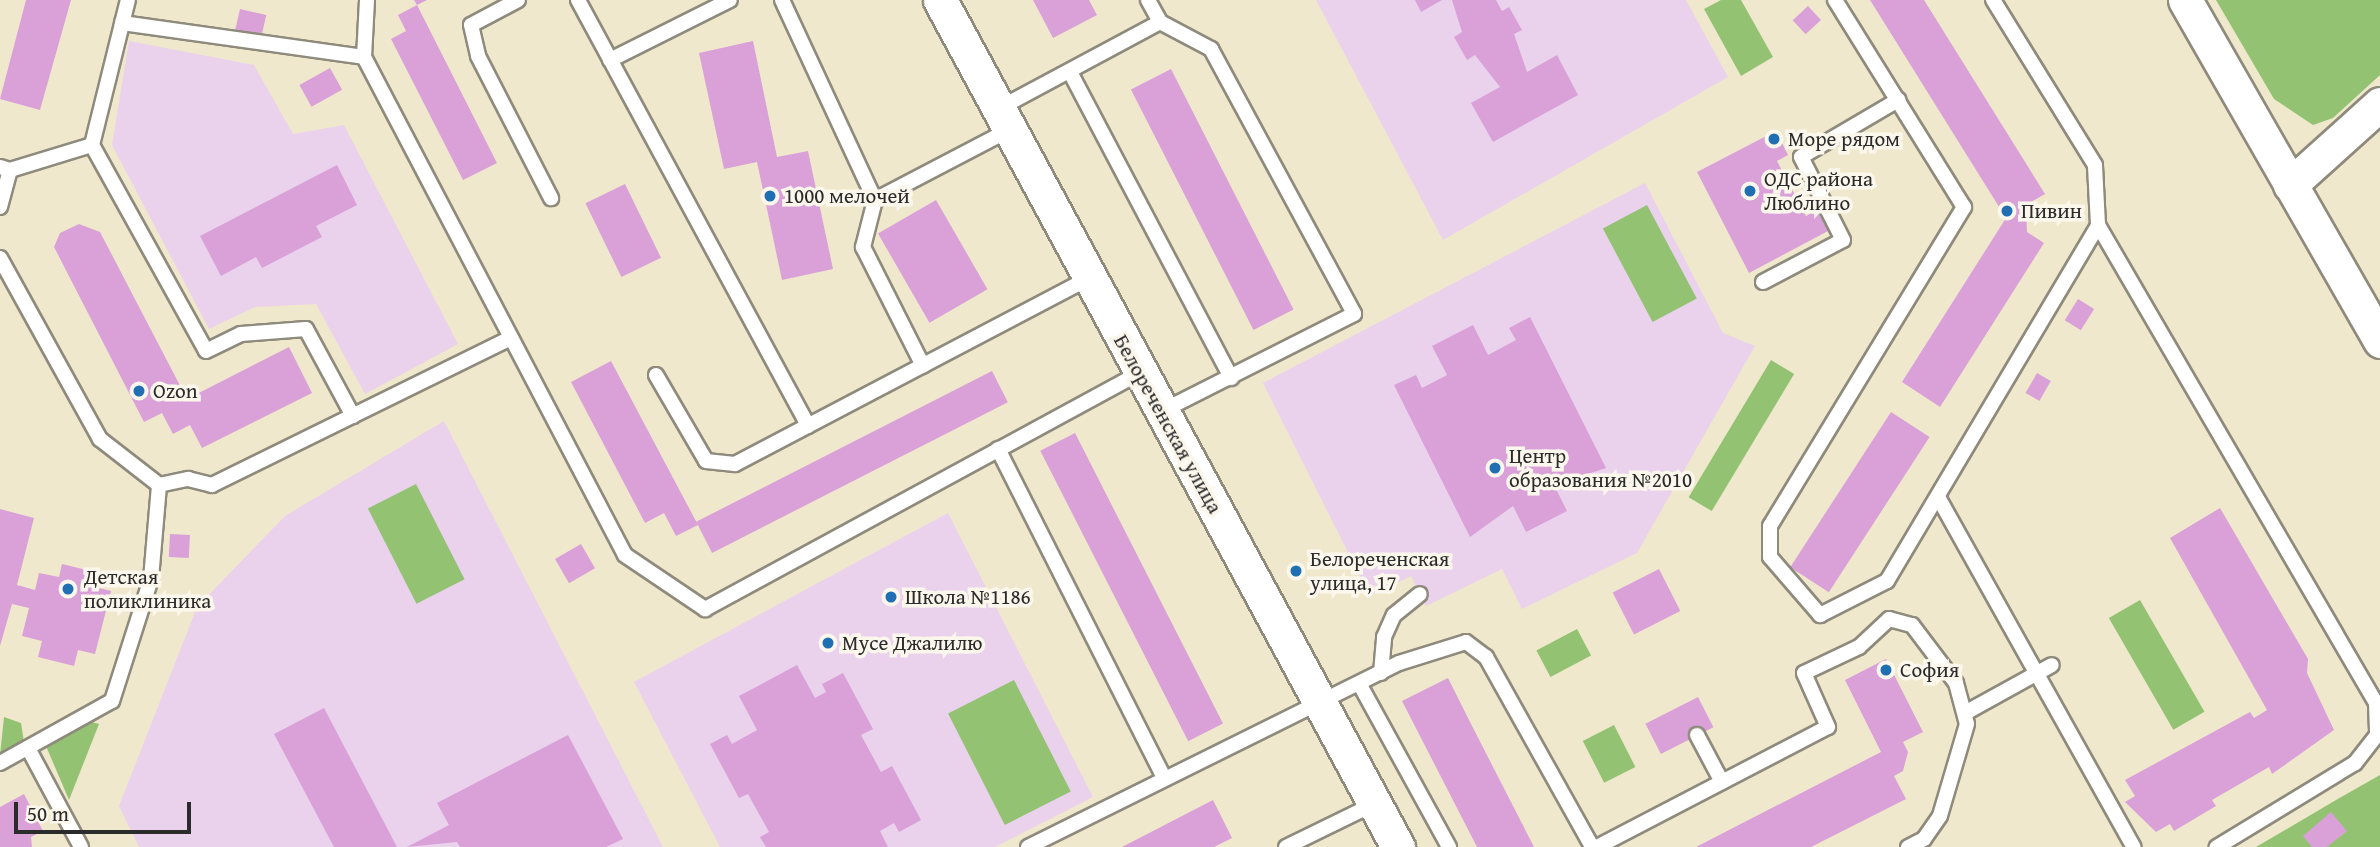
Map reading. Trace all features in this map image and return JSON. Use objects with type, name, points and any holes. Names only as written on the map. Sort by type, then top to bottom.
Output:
[{"type":"street","name":"Белореченская улица","points":[[940,0],[1001,121],[1398,847]]},
{"type":"street","points":[[2185,0],[2380,341]]},
{"type":"street","points":[[2290,185],[2380,104]]},
{"type":"lane","points":[[128,0],[92,145],[206,351],[240,334],[306,330],[353,416]]},
{"type":"lane","points":[[367,0],[364,57],[625,555],[705,609],[1140,373]]},
{"type":"lane","points":[[518,0],[471,25],[478,56],[551,198]]},
{"type":"lane","points":[[578,0],[808,426]]},
{"type":"lane","points":[[610,60],[730,0]]},
{"type":"lane","points":[[782,0],[876,200],[863,247],[923,366]]},
{"type":"lane","points":[[1148,0],[1160,22],[1211,49],[1354,314],[1161,412]]},
{"type":"lane","points":[[1835,0],[1964,206],[1770,526],[1770,557],[1820,615],[1887,581],[2098,225]]},
{"type":"lane","points":[[1993,0],[2095,164],[2098,225],[2377,711],[2377,735],[2354,763],[2217,847]]},
{"type":"lane","points":[[876,200],[1001,121],[1070,72],[1160,22]]},
{"type":"lane","points":[[122,23],[364,57]]},
{"type":"lane","points":[[1070,72],[1231,378]]},
{"type":"lane","points":[[1763,282],[1843,240],[1801,157],[1898,100]]},
{"type":"lane","points":[[0,207],[5,169],[92,145]]},
{"type":"lane","points":[[0,258],[100,439],[159,485],[188,479],[212,485],[510,338]]},
{"type":"lane","points":[[656,375],[706,461],[735,464],[1088,279]]},
{"type":"lane","points":[[998,449],[1164,776]]},
{"type":"lane","points":[[0,763],[112,701],[151,579],[159,485]]},
{"type":"lane","points":[[1938,497],[2134,847]]},
{"type":"lane","points":[[1381,673],[1384,637],[1394,615],[1420,594]]},
{"type":"lane","points":[[1028,847],[1164,776],[1381,673],[1442,645],[1466,642],[1481,650],[1595,847],[1828,727],[1804,673],[1859,647],[1889,618],[1912,625],[1955,683],[1965,713],[1965,741],[1940,816],[1924,839],[1908,847]]},
{"type":"lane","points":[[1965,713],[2052,664]]},
{"type":"lane","points":[[1360,685],[1449,847]]},
{"type":"lane","points":[[1698,735],[1722,782]]},
{"type":"lane","points":[[28,748],[81,847]]},
{"type":"lane","points":[[1286,847],[1376,803]]},
{"type":"shaded area","points":[[1316,0],[1686,0],[1728,77],[1443,240]]},
{"type":"shaded area","points":[[129,41],[254,65],[293,134],[344,125],[458,344],[365,394],[316,304],[255,307],[209,329],[112,145]]},
{"type":"shaded area","name":"Центр образования №2010","points":[[1645,183],[1723,333],[1755,346],[1637,553],[1522,609],[1502,569],[1426,606],[1411,576],[1370,596],[1263,383]]},
{"type":"shaded area","points":[[444,421],[663,847],[139,847],[119,806],[197,607],[285,516]]},
{"type":"shaded area","name":"Школа №1186","points":[[948,513],[1093,797],[995,847],[720,847],[634,682]]},
{"type":"green space","points":[[1721,0],[1741,0],[1773,57],[1741,76],[1704,9]]},
{"type":"green space","points":[[2216,0],[2380,0],[2380,75],[2333,118],[2313,125],[2274,99]]},
{"type":"green space","points":[[1647,205],[1697,299],[1653,322],[1603,228]]},
{"type":"green space","points":[[1771,360],[1794,374],[1712,511],[1689,497]]},
{"type":"green space","points":[[416,484],[465,579],[416,604],[368,509]]},
{"type":"green space","points":[[2140,600],[2204,712],[2173,730],[2109,618]]},
{"type":"green space","points":[[1577,629],[1591,655],[1550,677],[1536,651]]},
{"type":"green space","points":[[1014,680],[1071,791],[1005,825],[948,714]]},
{"type":"green space","points":[[4,717],[21,723],[24,742],[0,755]]},
{"type":"green space","points":[[88,721],[99,724],[69,800],[46,746]]},
{"type":"green space","points":[[1614,725],[1635,767],[1604,783],[1583,741]]},
{"type":"green space","points":[[2380,775],[2380,847],[2256,847],[2336,800]]},
{"type":"building","points":[[26,0],[71,0],[40,110],[0,99]]},
{"type":"building","points":[[414,0],[427,0],[417,5]]},
{"type":"building","points":[[1033,0],[1089,0],[1097,15],[1053,38]]},
{"type":"building","points":[[1415,0],[1442,0],[1421,12]]},
{"type":"building","points":[[1452,0],[1496,0],[1502,11],[1509,7],[1522,30],[1514,34],[1527,72],[1557,55],[1578,95],[1493,142],[1471,103],[1500,87],[1475,55],[1467,60],[1454,37],[1462,32]]},
{"type":"building","points":[[1870,0],[1924,0],[2045,194],[2026,205],[2027,232],[2044,243],[1940,407],[1902,382],[2006,218]]},
{"type":"building","points":[[417,5],[497,163],[463,180],[391,39],[406,31],[398,15]]},
{"type":"building","points":[[1808,6],[1821,20],[1806,34],[1793,20]]},
{"type":"building","points":[[240,9],[266,15],[261,37],[235,31]]},
{"type":"building","points":[[753,41],[777,157],[808,151],[833,269],[782,280],[757,162],[724,169],[699,53]]},
{"type":"building","points":[[330,68],[342,90],[312,107],[299,85]]},
{"type":"building","points":[[1171,69],[1294,310],[1253,330],[1131,89]]},
{"type":"building","name":"ОДС района Люблино","points":[[1776,131],[1788,155],[1777,161],[1806,216],[1817,210],[1828,231],[1749,273],[1697,172]]},
{"type":"building","points":[[337,165],[357,205],[316,226],[322,237],[262,268],[256,257],[221,276],[200,236]]},
{"type":"building","points":[[625,184],[661,258],[621,277],[585,203]]},
{"type":"building","points":[[936,200],[988,289],[929,323],[878,234]]},
{"type":"building","points":[[79,224],[100,232],[187,399],[289,347],[312,393],[202,448],[190,425],[173,434],[162,413],[144,422],[54,247],[60,233]]},
{"type":"building","points":[[2078,299],[2094,309],[2081,330],[2065,320]]},
{"type":"building","points":[[1530,317],[1606,468],[1554,485],[1567,511],[1526,532],[1513,506],[1470,537],[1394,385],[1416,375],[1422,388],[1447,375],[1432,346],[1473,325],[1488,355],[1516,340],[1509,328]]},
{"type":"building","points":[[611,361],[698,525],[676,536],[664,513],[645,523],[571,382]]},
{"type":"building","points":[[992,371],[1008,402],[712,553],[696,522]]},
{"type":"building","points":[[2037,373],[2051,381],[2039,401],[2026,393]]},
{"type":"building","points":[[1891,412],[1930,437],[1829,592],[1790,567]]},
{"type":"building","points":[[1075,433],[1223,723],[1188,741],[1040,451]]},
{"type":"building","points":[[2220,508],[2308,659],[2307,673],[2334,730],[2272,774],[2269,767],[2212,800],[2216,806],[2174,831],[2170,824],[2156,832],[2125,802],[2135,796],[2125,780],[2250,712],[2254,718],[2267,710],[2170,538]]},
{"type":"building","name":"Детская поликлиника","points":[[0,509],[34,518],[17,585],[35,590],[39,573],[59,577],[62,564],[99,573],[95,587],[111,591],[95,654],[78,650],[74,666],[38,657],[42,641],[22,636],[29,608],[12,604],[0,646]]},
{"type":"building","points":[[170,534],[190,535],[189,558],[169,557]]},
{"type":"building","points":[[581,544],[595,568],[569,583],[555,559]]},
{"type":"building","points":[[1659,569],[1680,611],[1634,634],[1613,593]]},
{"type":"building","points":[[1886,659],[1923,732],[1903,742],[1908,752],[1903,771],[1894,776],[1906,799],[1811,847],[1696,847],[1881,752],[1845,680]]},
{"type":"building","points":[[797,665],[815,698],[826,692],[822,684],[843,673],[873,729],[861,735],[881,772],[892,766],[921,820],[899,832],[894,823],[880,831],[888,847],[766,847],[760,837],[769,832],[748,794],[739,798],[710,744],[727,735],[732,744],[757,730],[739,696]]},
{"type":"building","points":[[1448,678],[1534,847],[1477,847],[1402,701]]},
{"type":"building","points":[[1698,697],[1713,727],[1661,754],[1645,724]]},
{"type":"building","points":[[324,708],[397,847],[334,847],[274,734]]},
{"type":"building","points":[[568,735],[623,839],[606,847],[460,847],[457,842],[407,847],[449,825],[437,803]]},
{"type":"building","points":[[24,794],[43,831],[31,837],[32,847],[0,847],[0,807]]},
{"type":"building","points":[[1213,800],[1232,838],[1214,847],[1122,847]]},
{"type":"building","points":[[2331,812],[2347,831],[2327,847],[2312,847],[2303,836]]},
{"type":"place","name":"Море рядом","points":[[1774,139]]},
{"type":"place","name":"ОДС района Люблино","points":[[1750,191]]},
{"type":"place","name":"1000 мелочей","points":[[770,196]]},
{"type":"place","name":"Пивин","points":[[2007,211]]},
{"type":"place","name":"Ozon","points":[[139,391]]},
{"type":"place","name":"Центр образования №2010","points":[[1495,468]]},
{"type":"place","name":"Белореченская улица, 17","points":[[1296,571]]},
{"type":"place","name":"Детская поликлиника","points":[[68,589]]},
{"type":"place","name":"Школа №1186","points":[[891,597]]},
{"type":"place","name":"Мусе Джалилю","points":[[828,643]]},
{"type":"place","name":"София","points":[[1886,670]]}]
